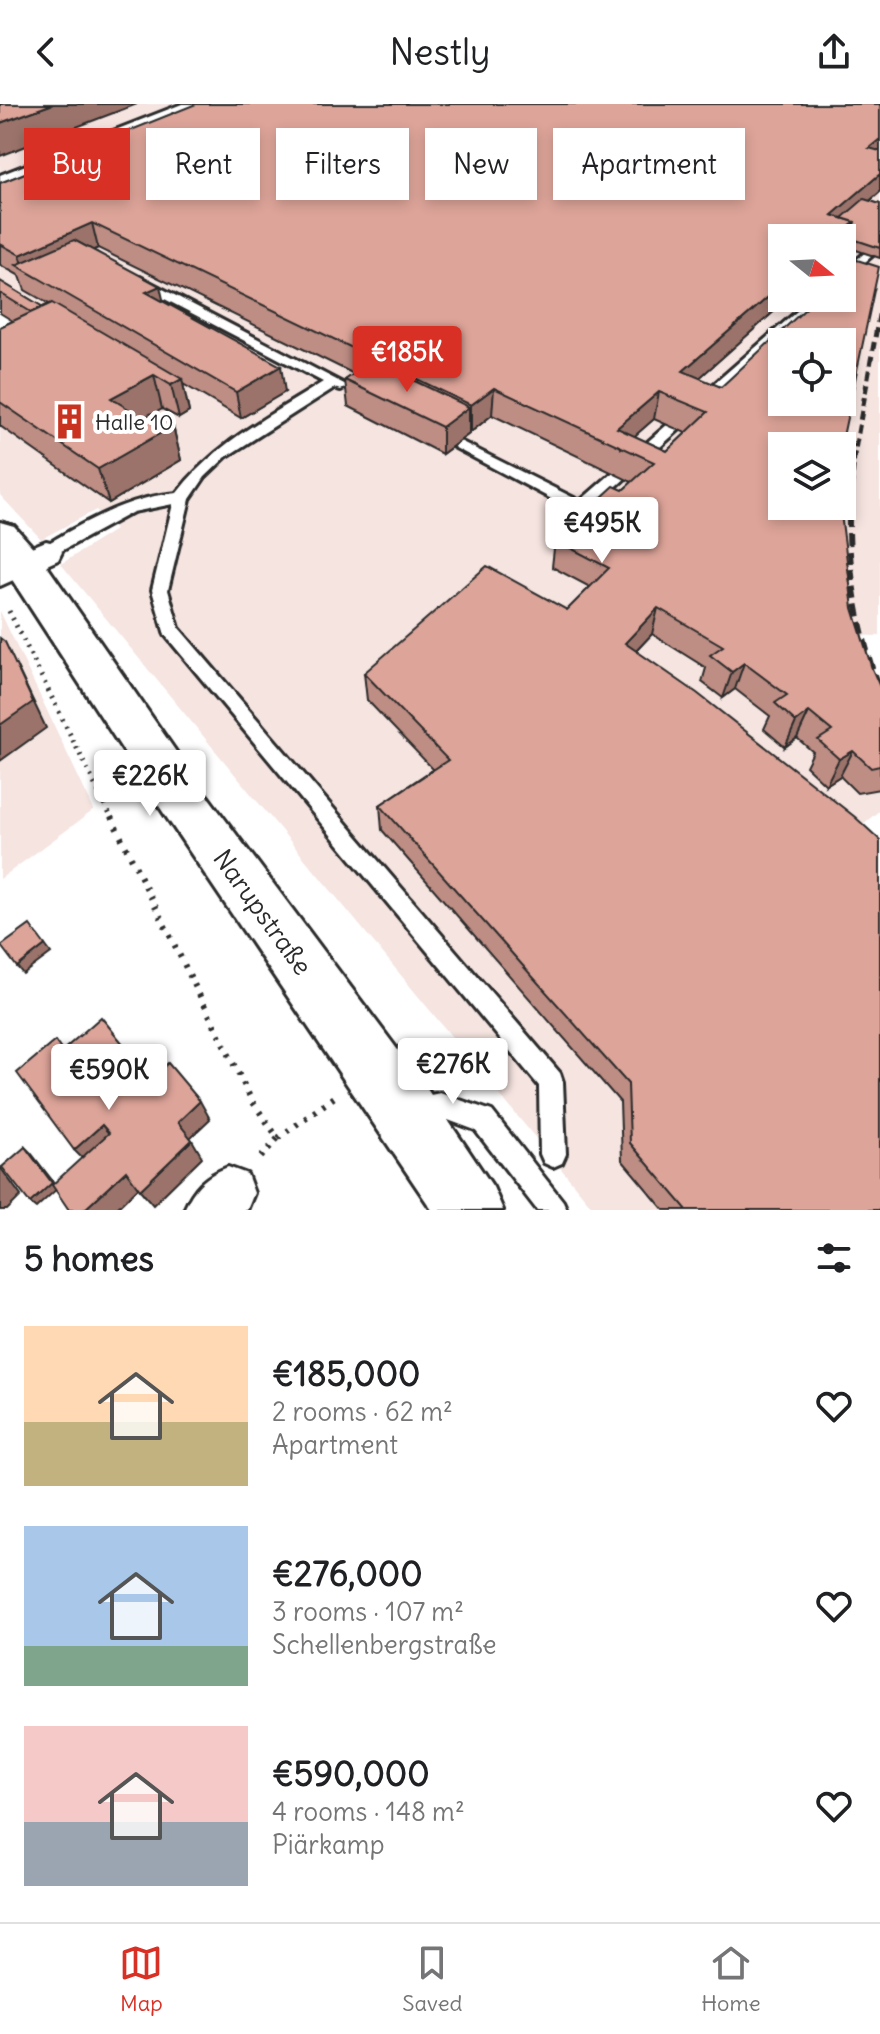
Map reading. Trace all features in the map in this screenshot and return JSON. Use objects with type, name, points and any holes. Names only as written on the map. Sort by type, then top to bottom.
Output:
[{"type":"street","name":"Narupstraße","points":[[15,559],[180,797],[354,1070],[405,1111],[470,1210]]},
{"type":"lane","points":[[0,179],[190,104]]},
{"type":"lane","points":[[856,265],[880,243]]},
{"type":"lane","points":[[126,274],[340,386],[221,454],[200,474],[182,498],[160,590],[171,630],[551,1082],[553,1154]]},
{"type":"lane","points":[[455,444],[582,508],[803,312]]},
{"type":"lane","points":[[15,559],[135,504],[160,498],[182,498]]},
{"type":"lane","points":[[405,1111],[440,1105],[483,1120],[554,1210]]},
{"type":"path","points":[[15,559],[6,605],[252,1101],[278,1138]]},
{"type":"path","points":[[219,1201],[278,1138],[354,1070]]},
{"type":"shaded area","points":[[0,104],[880,104],[880,636],[845,635],[880,736],[880,810],[844,840],[880,1210],[595,1210],[61,564],[115,530],[96,510],[41,539],[0,495],[0,362],[58,334],[0,299]]},
{"type":"shaded area","points":[[0,611],[94,810],[0,879]]},
{"type":"building","points":[[0,104],[53,104],[0,123]]},
{"type":"building","points":[[196,104],[880,104],[880,139],[869,148],[880,151],[880,174],[832,215],[855,222],[768,224],[768,297],[683,371],[721,387],[768,343],[768,416],[847,416],[844,432],[768,432],[768,520],[842,520],[853,608],[880,687],[880,766],[871,768],[853,751],[839,759],[818,740],[832,731],[809,712],[796,722],[775,703],[787,695],[744,663],[732,672],[710,655],[723,646],[658,608],[625,643],[697,693],[880,840],[880,1210],[687,1210],[630,1143],[628,1084],[380,805],[448,760],[364,673],[487,566],[567,610],[609,568],[555,540],[614,486],[623,490],[654,462],[494,388],[471,405],[92,223],[20,255],[0,244],[0,183],[24,173],[24,200],[130,200],[130,131]],"holes":[[[659,392],[708,412],[667,451],[617,428]]]},
{"type":"building","points":[[864,199],[880,204],[880,248],[856,240],[855,222],[842,218]]},
{"type":"building","points":[[74,240],[160,286],[146,292],[281,366],[236,392],[16,265]]},
{"type":"building","points":[[856,261],[879,267],[856,375],[856,328],[785,328],[802,312],[856,312]]},
{"type":"building","points":[[0,281],[43,307],[31,312],[0,293]]},
{"type":"building","name":"Halle 10","points":[[52,303],[182,379],[171,385],[154,375],[111,398],[143,418],[152,413],[173,426],[98,469],[0,402],[0,327]]},
{"type":"building","points":[[373,361],[469,407],[442,427],[345,380]]},
{"type":"building","points":[[0,638],[5,642],[33,702],[0,725]]},
{"type":"building","points":[[30,925],[45,945],[17,967],[1,946]]},
{"type":"building","points":[[101,1017],[151,1078],[168,1063],[200,1101],[178,1122],[192,1140],[140,1190],[126,1171],[84,1210],[69,1210],[52,1185],[109,1133],[102,1125],[74,1150],[17,1073],[55,1041],[62,1051]]},
{"type":"building","points":[[25,1147],[52,1183],[30,1203],[2,1167]]},
{"type":"railway","points":[[856,444],[880,310]]},
{"type":"railway","points":[[849,520],[857,606],[880,693]]},
{"type":"place","name":"Halle 10","points":[[69,422]]}]
